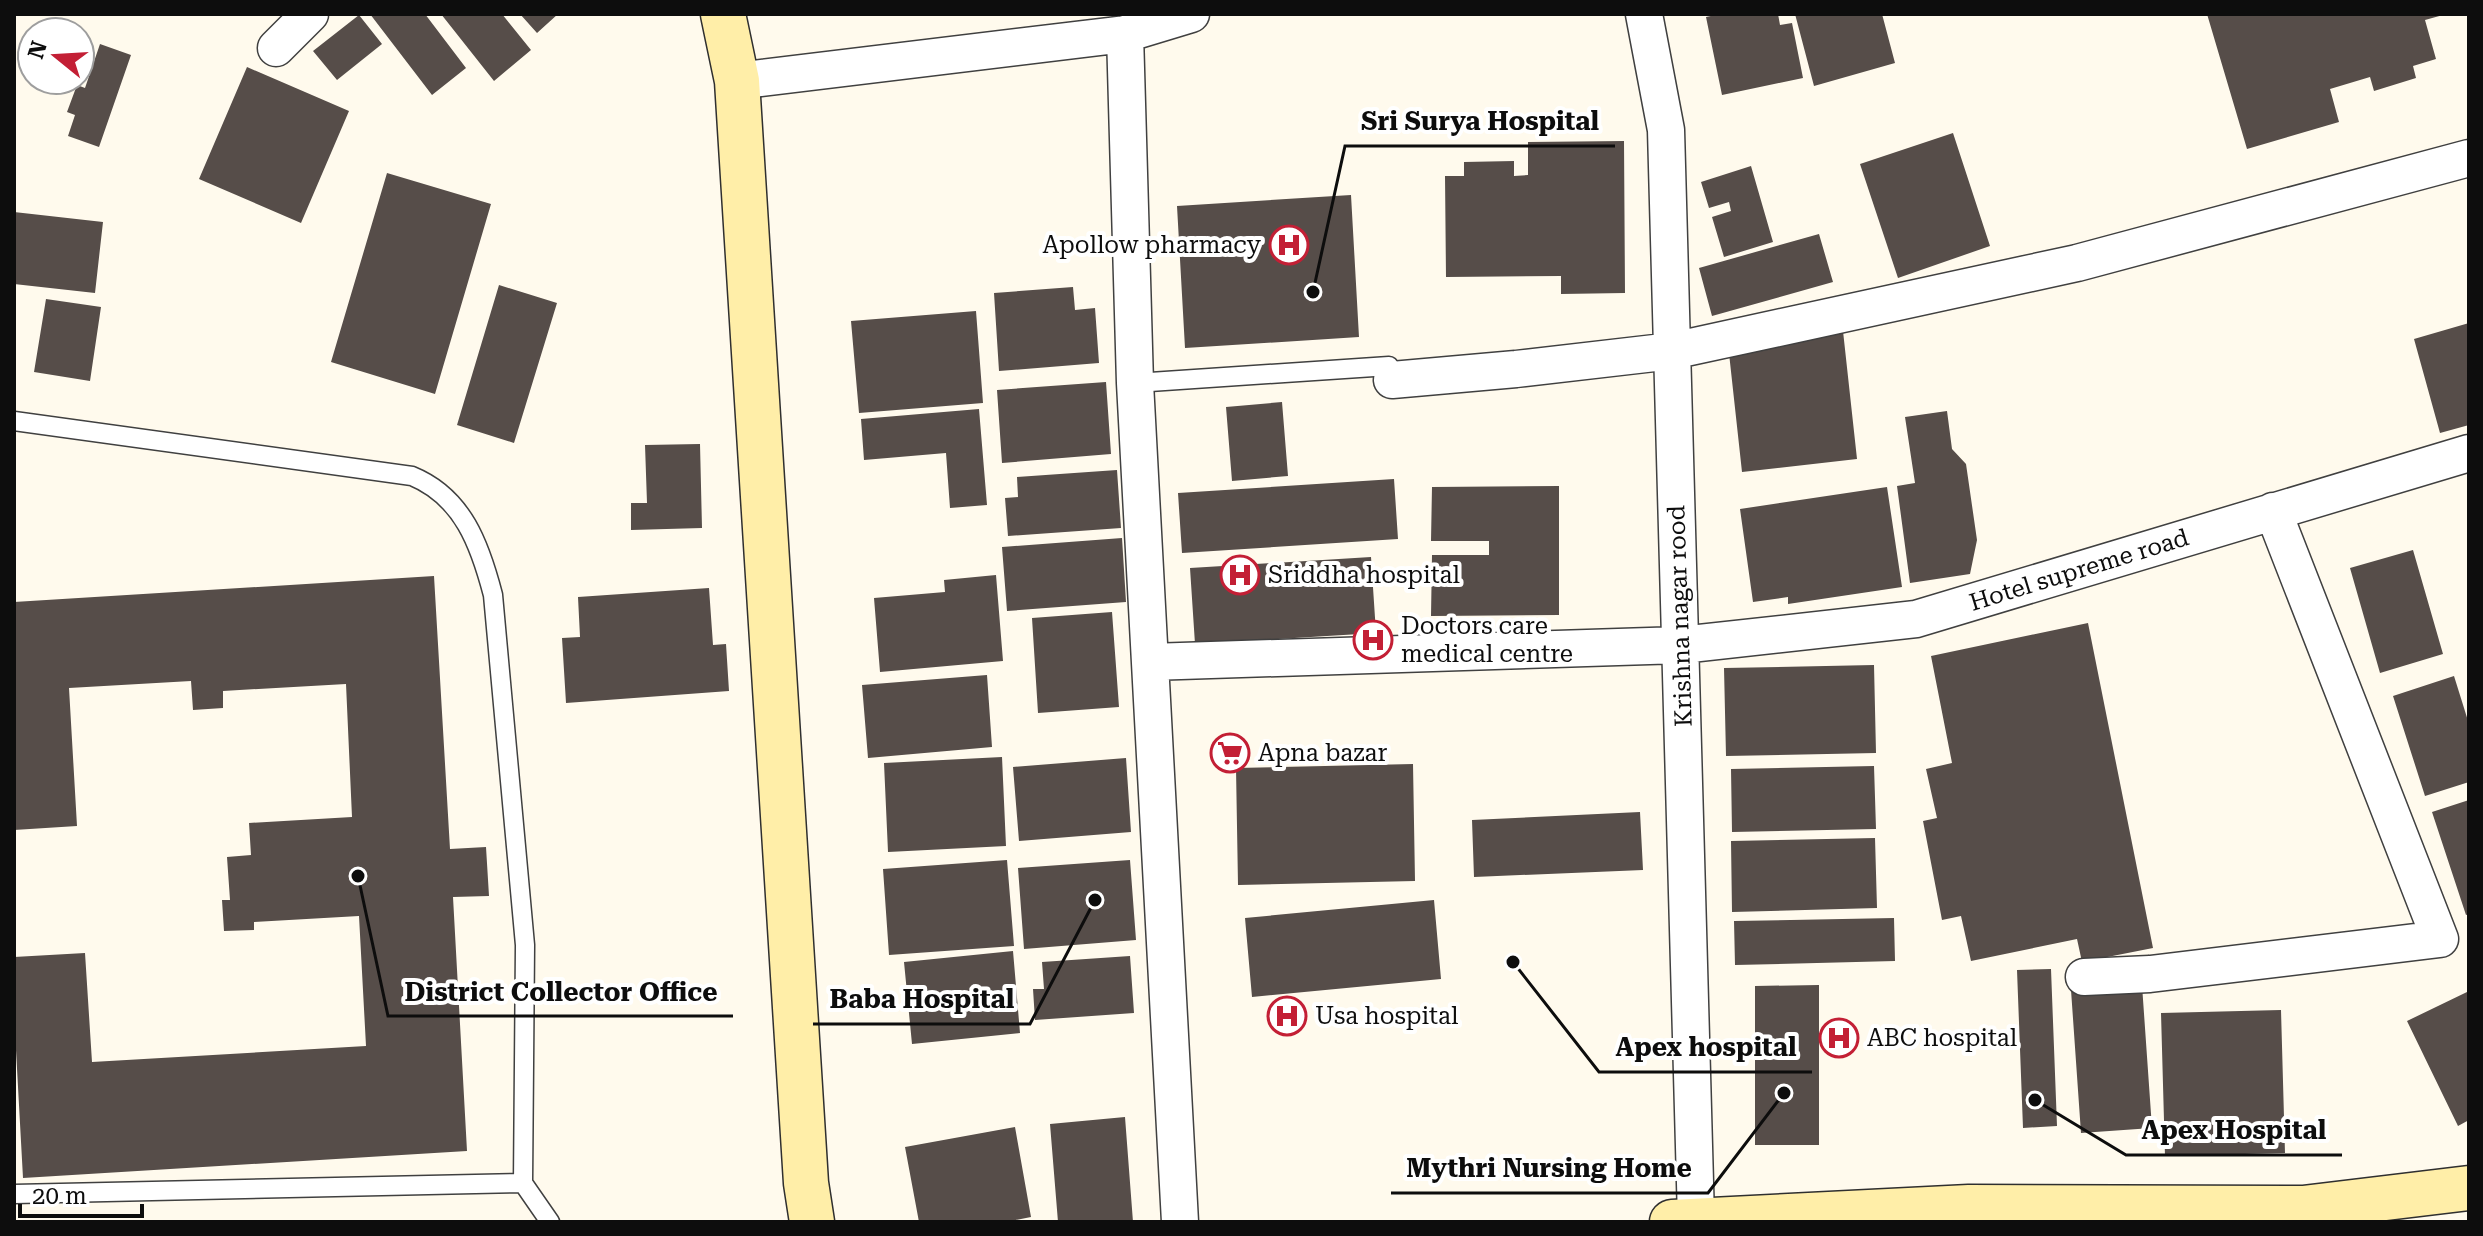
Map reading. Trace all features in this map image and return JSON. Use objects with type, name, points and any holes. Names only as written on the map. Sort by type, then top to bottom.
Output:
[{"type":"street","points":[[276,48],[310,14]]},
{"type":"street","points":[[723,14],[737,81],[806,1183],[812,1222]]},
{"type":"street","points":[[737,81],[1125,34],[1191,14]]},
{"type":"street","name":"Krishna nagar rood","points":[[1644,14],[1666,130],[1681,645],[1684,1221]]},
{"type":"street","points":[[1125,34],[1135,383],[1180,1222]]},
{"type":"street","points":[[1391,373],[1516,369],[1672,351],[2077,263],[2469,158]]},
{"type":"street","name":"Hotel supreme road","points":[[1150,662],[1681,645],[1916,619],[2469,453]]},
{"type":"street","points":[[2084,977],[2150,974],[2454,934],[2273,511]]},
{"type":"street","points":[[1684,1221],[1969,1207],[2302,1215],[2469,1188]]},
{"type":"lane","points":[[1135,383],[1391,373]]},
{"type":"lane","points":[[14,421],[412,476],[430,484],[470,528],[482,555],[493,595],[525,945],[523,1183],[550,1222]]},
{"type":"lane","points":[[14,1194],[523,1183]]},
{"type":"building","points":[[370,14],[425,14],[466,68],[432,95]]},
{"type":"building","points":[[441,14],[502,14],[531,50],[494,81]]},
{"type":"building","points":[[520,14],[558,14],[537,33]]},
{"type":"building","points":[[1720,14],[1778,14],[1780,25],[1792,23],[1803,78],[1722,95],[1706,17]]},
{"type":"building","points":[[1795,14],[1882,14],[1895,63],[1814,86]]},
{"type":"building","points":[[2207,14],[2443,15],[2425,20],[2436,59],[2413,66],[2416,78],[2374,91],[2370,77],[2330,89],[2339,122],[2247,149]]},
{"type":"building","points":[[359,15],[382,44],[337,80],[313,51]]},
{"type":"building","points":[[100,44],[131,55],[99,147],[68,136],[75,115],[67,112],[73,96],[96,96],[96,56]]},
{"type":"building","points":[[247,67],[349,111],[301,223],[199,179]]},
{"type":"building","points":[[1953,133],[1990,246],[1898,278],[1860,164]]},
{"type":"building","points":[[1624,141],[1625,293],[1561,294],[1561,276],[1446,277],[1445,176],[1464,176],[1464,162],[1514,161],[1514,176],[1528,175],[1528,142]]},
{"type":"building","points":[[1751,166],[1773,242],[1724,257],[1712,217],[1731,211],[1729,202],[1709,208],[1701,182]]},
{"type":"building","points":[[387,173],[491,204],[435,394],[331,362]]},
{"type":"building","points":[[1351,195],[1359,337],[1185,348],[1177,206]]},
{"type":"building","points":[[14,212],[103,222],[95,293],[14,284]]},
{"type":"building","points":[[1819,234],[1833,282],[1712,316],[1699,268]]},
{"type":"building","points":[[499,285],[557,303],[514,443],[457,425]]},
{"type":"building","points":[[1073,287],[1075,310],[1095,308],[1099,363],[999,371],[994,293]]},
{"type":"building","points":[[46,299],[101,307],[90,381],[34,372]]},
{"type":"building","points":[[976,311],[983,403],[859,413],[851,321]]},
{"type":"building","points":[[2469,323],[2469,425],[2440,433],[2414,339]]},
{"type":"building","points":[[1843,331],[1857,459],[1742,472],[1728,344]]},
{"type":"building","points":[[1106,382],[1111,454],[1002,463],[997,390]]},
{"type":"building","points":[[1282,402],[1288,476],[1232,481],[1226,407]]},
{"type":"building","points":[[979,409],[987,505],[950,508],[946,453],[864,460],[861,419]]},
{"type":"building","points":[[1947,411],[1952,449],[1966,464],[1977,540],[1970,574],[1910,583],[1897,486],[1915,483],[1905,417]]},
{"type":"building","points":[[700,444],[702,528],[631,530],[631,503],[647,503],[645,445]]},
{"type":"building","points":[[1117,470],[1121,528],[1008,536],[1005,498],[1018,497],[1017,477]]},
{"type":"building","points":[[1394,479],[1398,539],[1182,553],[1178,493]]},
{"type":"building","points":[[1559,486],[1559,615],[1431,616],[1432,555],[1489,555],[1489,541],[1431,541],[1432,487]]},
{"type":"building","points":[[1887,487],[1902,587],[1788,604],[1788,597],[1753,602],[1740,509]]},
{"type":"building","points":[[1122,538],[1126,602],[1007,611],[1002,547]]},
{"type":"building","points":[[2413,550],[2443,654],[2380,673],[2350,568]]},
{"type":"building","points":[[1371,557],[1376,633],[1195,644],[1190,568]]},
{"type":"building","points":[[996,575],[1003,661],[880,672],[874,598],[945,592],[944,580]]},
{"type":"building","points":[[434,576],[450,849],[486,847],[489,896],[453,897],[467,1151],[23,1178],[14,957],[85,953],[92,1062],[366,1046],[359,916],[254,922],[254,930],[224,931],[222,900],[230,900],[227,857],[251,855],[249,823],[352,817],[346,684],[223,691],[223,708],[193,710],[191,681],[69,688],[77,826],[14,830],[14,602]]},
{"type":"building","points":[[709,588],[713,645],[726,644],[729,691],[566,703],[562,638],[580,637],[578,597]]},
{"type":"building","points":[[1112,612],[1119,707],[1038,713],[1032,618]]},
{"type":"building","points":[[2088,623],[2153,948],[2082,962],[2077,939],[1971,961],[1961,916],[1942,920],[1923,821],[1937,818],[1926,769],[1952,763],[1931,656]]},
{"type":"building","points":[[1874,665],[1876,753],[1726,756],[1724,668]]},
{"type":"building","points":[[987,675],[992,747],[868,758],[862,685]]},
{"type":"building","points":[[2454,676],[2469,724],[2469,782],[2425,796],[2393,696]]},
{"type":"building","points":[[1002,757],[1006,846],[888,852],[884,763]]},
{"type":"building","points":[[1126,758],[1131,832],[1019,841],[1013,767]]},
{"type":"building","points":[[1413,764],[1415,881],[1238,885],[1236,768]]},
{"type":"building","points":[[1874,766],[1876,829],[1732,832],[1731,769]]},
{"type":"building","points":[[2469,800],[2469,914],[2466,915],[2432,812]]},
{"type":"building","points":[[1640,812],[1643,870],[1474,877],[1472,820]]},
{"type":"building","points":[[1875,838],[1877,908],[1732,912],[1731,841]]},
{"type":"building","points":[[1007,860],[1014,946],[889,955],[883,869]]},
{"type":"building","points":[[1130,860],[1136,940],[1024,949],[1018,868]]},
{"type":"building","points":[[1434,900],[1441,979],[1252,997],[1245,918]]},
{"type":"building","points":[[1894,918],[1895,961],[1735,965],[1734,921]]},
{"type":"building","points":[[1013,951],[1020,1033],[912,1044],[904,962]]},
{"type":"building","points":[[1130,956],[1134,1013],[1035,1020],[1033,989],[1044,989],[1042,962]]},
{"type":"building","points":[[2051,969],[2057,1126],[2023,1128],[2017,970]]},
{"type":"building","points":[[1819,985],[1819,1145],[1755,1145],[1755,986]]},
{"type":"building","points":[[2142,985],[2152,1128],[2081,1133],[2071,990]]},
{"type":"building","points":[[2467,992],[2469,1120],[2458,1126],[2407,1021]]},
{"type":"building","points":[[2281,1010],[2285,1153],[2165,1156],[2161,1013]]},
{"type":"building","points":[[1125,1117],[1133,1222],[1058,1222],[1050,1124]]},
{"type":"building","points":[[1015,1127],[1031,1217],[1005,1222],[919,1222],[905,1147]]},
{"type":"place","name":"Apollow pharmacy","points":[[1289,245]]},
{"type":"place","name":"Sri Surya Hospital","points":[[1313,292]]},
{"type":"place","name":"Sriddha hospital","points":[[1240,575]]},
{"type":"place","name":"Doctors care medical centre","points":[[1373,640]]},
{"type":"place","name":"Apna bazar","points":[[1230,753]]},
{"type":"place","name":"District Collector Office","points":[[358,876]]},
{"type":"place","name":"Baba Hospital","points":[[1095,900]]},
{"type":"place","name":"Apex hospital","points":[[1513,962]]},
{"type":"place","name":"Usa hospital","points":[[1287,1016]]},
{"type":"place","name":"ABC hospital","points":[[1839,1038]]},
{"type":"place","name":"Mythri Nursing Home","points":[[1784,1093]]},
{"type":"place","name":"Apex Hospital","points":[[2035,1100]]}]
